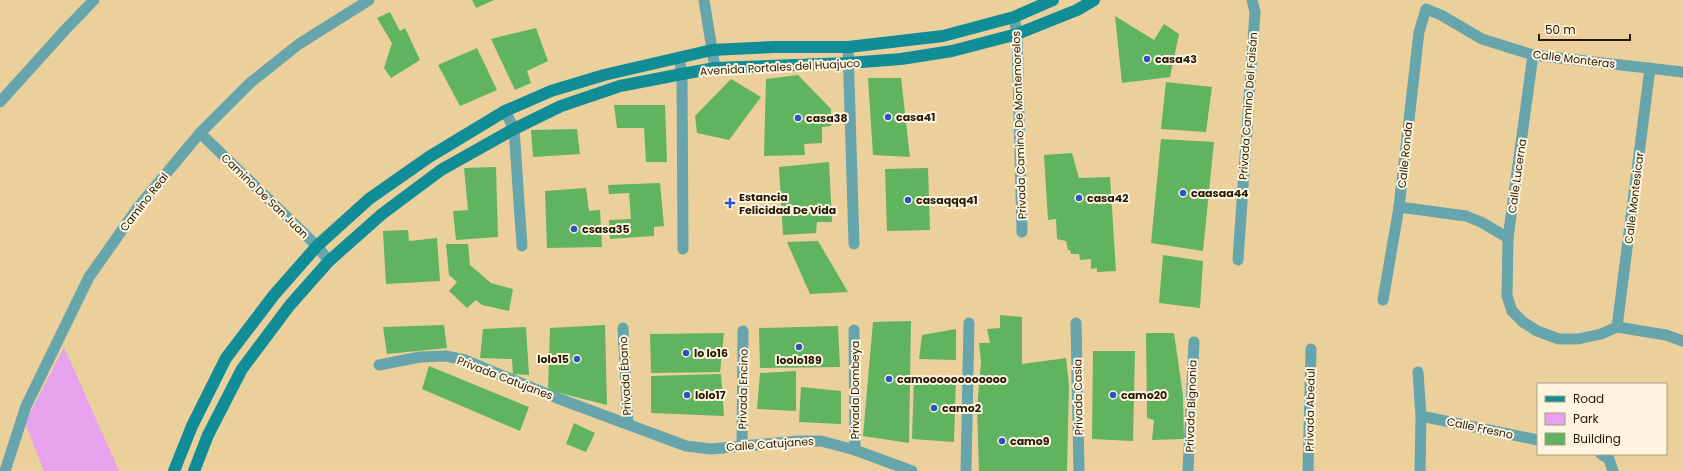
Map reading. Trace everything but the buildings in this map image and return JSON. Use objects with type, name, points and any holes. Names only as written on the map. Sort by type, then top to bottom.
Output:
[{"type":"street","points":[[0,102],[94,0]]},
{"type":"street","name":"Camino Real","points":[[5,471],[26,406],[89,277],[139,206],[200,133],[250,83],[299,44],[369,0]]},
{"type":"street","points":[[704,0],[715,68]]},
{"type":"street","name":"Avenida Portales del Huajuco","points":[[174,471],[192,426],[226,358],[274,295],[317,246],[368,199],[429,157],[505,111],[551,91],[604,75],[712,50],[774,47],[848,47],[943,36],[1014,17],[1053,0]]},
{"type":"street","name":"Avenida Portales del Huajuco","points":[[194,471],[208,434],[242,369],[290,305],[329,261],[382,214],[441,170],[514,129],[561,106],[613,89],[715,68],[848,63],[901,59],[952,51],[1017,34],[1077,10],[1094,0]]},
{"type":"street","name":"Privada Camino Del Faisán","points":[[1238,260],[1255,12],[1252,0]]},
{"type":"street","name":"Calle Monteras","points":[[1426,9],[1441,15],[1482,39],[1533,55],[1683,72]]},
{"type":"street","name":"Calle Ronda","points":[[1383,300],[1399,207],[1419,32],[1426,9]]},
{"type":"street","name":"Privada Camino De Montemorelos","points":[[1014,17],[1017,34],[1022,232]]},
{"type":"street","points":[[848,47],[854,244]]},
{"type":"street","name":"Calle Lucerna","points":[[1533,55],[1508,238],[1507,296],[1512,311],[1523,322],[1537,331],[1559,339],[1578,339],[1601,334],[1617,327]]},
{"type":"street","points":[[679,58],[682,74],[684,249]]},
{"type":"street","name":"Calle Montesicar","points":[[1617,327],[1650,68]]},
{"type":"street","points":[[505,111],[514,129],[522,246]]},
{"type":"street","name":"Camino De San Juan","points":[[200,133],[317,246],[329,261]]},
{"type":"street","points":[[1399,207],[1466,216],[1481,222],[1508,238]]},
{"type":"street","points":[[966,471],[969,323]]},
{"type":"street","name":"Privada Casia","points":[[1076,323],[1079,471]]},
{"type":"street","points":[[1617,327],[1666,335],[1683,342]]},
{"type":"street","name":"Privada Ébano","points":[[623,328],[628,424]]},
{"type":"street","name":"Privada Dombeya","points":[[854,330],[855,450]]},
{"type":"street","name":"Privada Encino","points":[[742,446],[743,331]]},
{"type":"street","name":"Privada Bignonia","points":[[1188,471],[1194,342]]},
{"type":"street","name":"Privada Abedul","points":[[1308,471],[1312,349]]},
{"type":"street","name":"Privada Catujanes","points":[[379,365],[420,357],[446,356],[459,359],[486,368],[557,398],[628,424]]},
{"type":"street","points":[[1418,372],[1421,416],[1420,471]]},
{"type":"street","name":"Calle Fresno","points":[[1421,416],[1537,440]]},
{"type":"street","name":"Calle Catujanes","points":[[628,424],[686,446],[711,449],[798,441],[821,441],[855,450],[912,471]]},
{"type":"street","points":[[1605,456],[1613,471]]},
{"type":"green space","points":[[64,347],[119,471],[44,471],[25,423]]},
{"type":"place","name":"casa43","points":[[1147,59]]},
{"type":"place","name":"casa41","points":[[888,117]]},
{"type":"place","name":"casa38","points":[[798,118]]},
{"type":"place","name":"caasaa44","points":[[1183,193]]},
{"type":"place","name":"casa42","points":[[1079,198]]},
{"type":"place","name":"casaqqq41","points":[[908,200]]},
{"type":"place","name":"Estancia Felicidad De Vida","points":[[730,203]]},
{"type":"place","name":"csasa35","points":[[574,229]]},
{"type":"place","name":"loolo189","points":[[799,347]]},
{"type":"place","name":"lo lo16","points":[[686,353]]},
{"type":"place","name":"lolo15","points":[[577,359]]},
{"type":"place","name":"camoooooooooooo","points":[[889,379]]},
{"type":"place","name":"lolo17","points":[[687,395]]},
{"type":"place","name":"camo20","points":[[1113,395]]},
{"type":"place","name":"camo2","points":[[934,408]]},
{"type":"place","name":"camo9","points":[[1002,441]]}]
